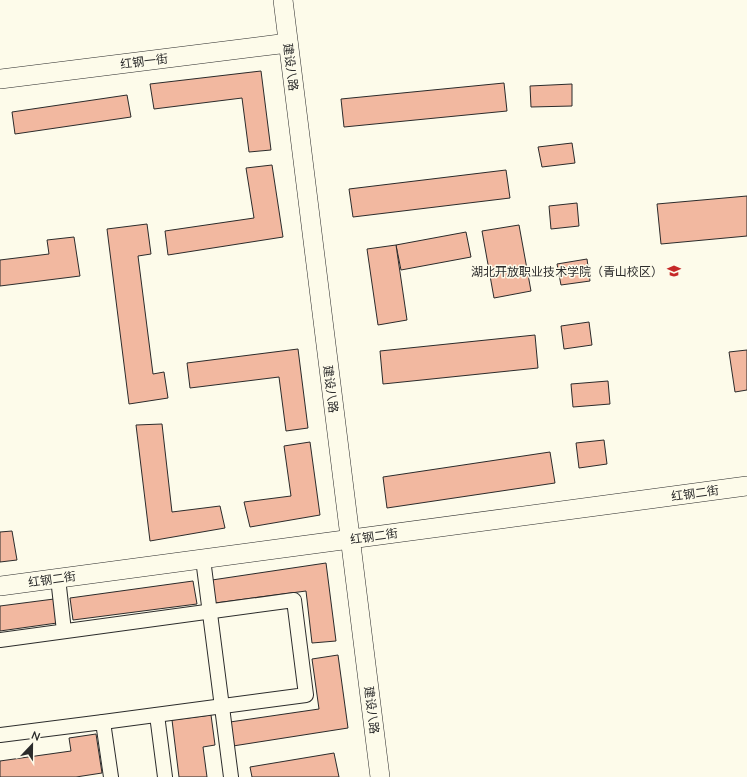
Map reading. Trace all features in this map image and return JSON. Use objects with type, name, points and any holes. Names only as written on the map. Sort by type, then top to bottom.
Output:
[{"type":"street","name":"建设八路","points":[[283,0],[380,777]]},
{"type":"street","name":"红钢一街","points":[[0,79],[288,43]]},
{"type":"street","name":"红钢二街","points":[[0,586],[747,486]]},
{"type":"street","points":[[203,559],[231,777]]},
{"type":"street","points":[[58,578],[64,631]]},
{"type":"street","points":[[0,640],[294,600],[306,695],[0,735]]},
{"type":"street","points":[[157,715],[165,777]]},
{"type":"street","points":[[103,722],[111,777]]},
{"type":"building","points":[[261,71],[271,150],[249,152],[242,98],[154,109],[150,84]]},
{"type":"building","points":[[504,83],[507,111],[344,127],[341,99]]},
{"type":"building","points":[[572,84],[572,106],[531,107],[530,86]]},
{"type":"building","points":[[127,95],[131,117],[15,134],[12,112]]},
{"type":"building","points":[[572,143],[575,163],[542,167],[538,147]]},
{"type":"building","points":[[272,165],[283,237],[168,255],[165,231],[254,218],[246,168]]},
{"type":"building","points":[[506,170],[510,198],[353,217],[349,189]]},
{"type":"building","points":[[747,196],[747,236],[661,244],[657,204]]},
{"type":"building","points":[[577,203],[579,226],[551,229],[549,206]]},
{"type":"building","points":[[147,224],[151,254],[138,256],[153,374],[164,372],[168,398],[129,404],[107,229]]},
{"type":"building","points":[[519,225],[531,291],[494,298],[482,231]]},
{"type":"building","points":[[466,232],[471,257],[401,270],[396,245]]},
{"type":"building","points":[[74,237],[80,276],[0,286],[0,260],[49,254],[47,240]]},
{"type":"building","points":[[396,245],[407,320],[378,325],[367,249]]},
{"type":"building","points":[[587,259],[590,281],[561,285],[557,264]]},
{"type":"building","points":[[589,322],[592,345],[564,349],[561,326]]},
{"type":"building","points":[[535,335],[538,368],[383,384],[380,351]]},
{"type":"building","points":[[298,349],[308,428],[286,431],[279,377],[190,388],[187,363]]},
{"type":"building","points":[[747,350],[747,390],[735,392],[729,352]]},
{"type":"building","points":[[608,381],[610,404],[573,407],[571,384]]},
{"type":"building","points":[[162,424],[172,512],[220,506],[225,528],[150,541],[136,425]]},
{"type":"building","points":[[604,440],[607,464],[579,468],[576,443]]},
{"type":"building","points":[[310,442],[320,515],[250,527],[244,502],[291,496],[284,446]]},
{"type":"building","points":[[550,452],[555,483],[387,508],[383,477]]},
{"type":"building","points":[[12,531],[17,560],[0,562],[0,532]]},
{"type":"building","points":[[326,563],[336,641],[312,643],[306,591],[215,603],[212,580]]},
{"type":"building","points":[[193,581],[197,604],[73,620],[70,598]]},
{"type":"building","points":[[54,599],[57,623],[0,631],[0,606]]},
{"type":"building","points":[[338,655],[348,728],[233,746],[230,722],[319,709],[312,659]]},
{"type":"building","points":[[211,715],[215,745],[203,747],[207,777],[179,777],[172,720]]},
{"type":"building","points":[[96,734],[102,773],[76,777],[0,777],[0,761],[71,751],[69,738]]},
{"type":"building","points":[[334,753],[339,777],[252,777],[250,767]]},
{"type":"place","name":"湖北开放职业技术学院（青山校区）","points":[[674,271]]}]
